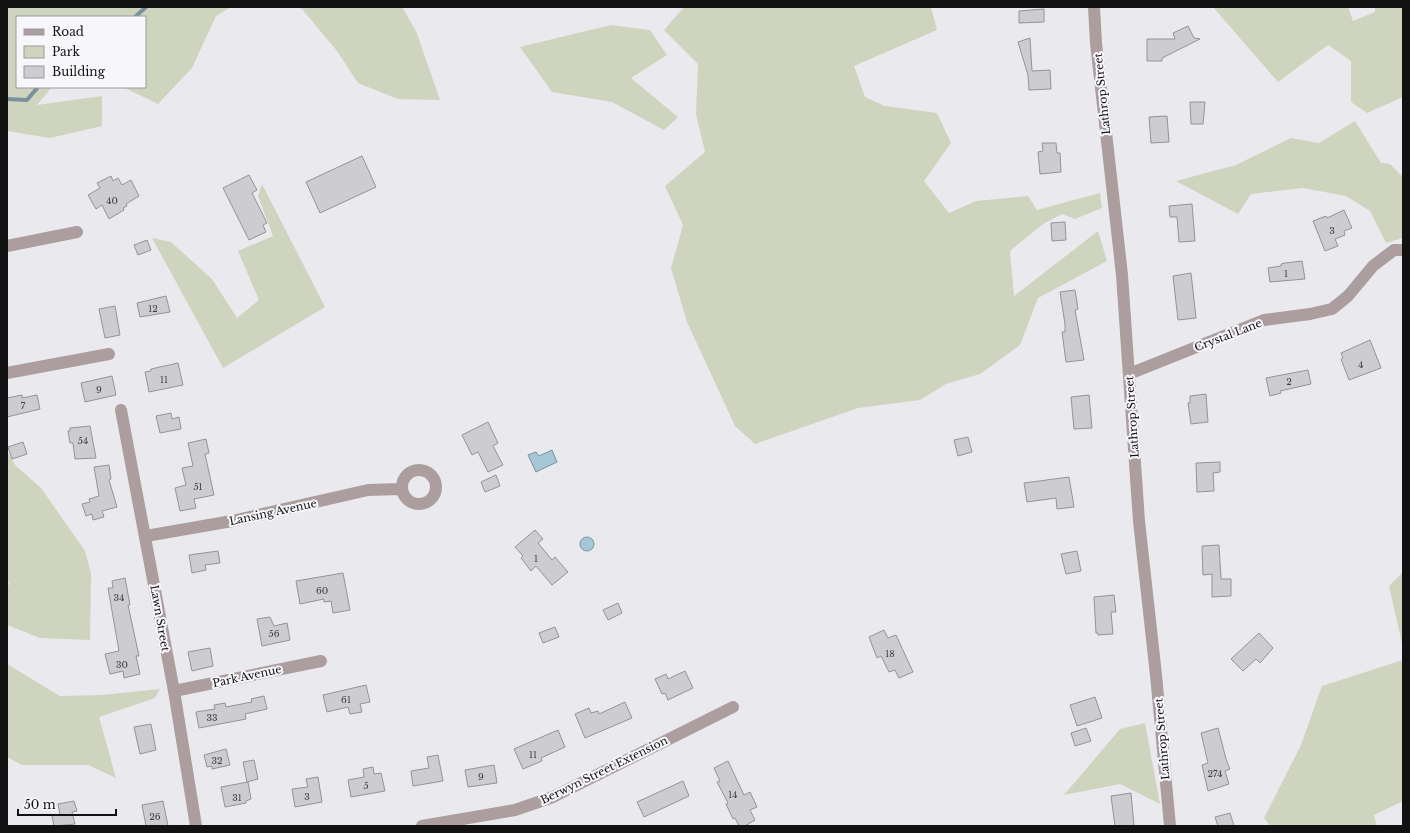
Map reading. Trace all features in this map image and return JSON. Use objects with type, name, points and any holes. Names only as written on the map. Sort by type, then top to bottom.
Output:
[{"type":"street","name":"Lathrop Street","points":[[1094,7],[1096,43],[1122,275],[1139,521],[1156,675],[1170,826]]},
{"type":"street","points":[[7,246],[77,232]]},
{"type":"street","name":"Crystal Lane","points":[[1129,374],[1264,320],[1310,314],[1332,309],[1348,296],[1373,266],[1394,250],[1403,250]]},
{"type":"street","points":[[7,373],[109,354]]},
{"type":"street","name":"Lawn Street","points":[[121,410],[146,536],[174,691],[196,826]]},
{"type":"street","name":"Lansing Avenue","points":[[146,536],[232,521],[368,490],[401,489]]},
{"type":"street","name":"Park Avenue","points":[[174,691],[321,661]]},
{"type":"street","name":"Berwyn Street Extension","points":[[422,826],[447,824],[515,810],[553,797],[733,707]]},
{"type":"green space","points":[[7,7],[231,7],[216,16],[192,68],[158,104],[125,88],[146,88],[146,16],[16,16],[16,88],[51,88],[37,105],[102,96],[102,126],[50,138],[7,131]]},
{"type":"green space","points":[[297,7],[402,7],[416,31],[440,100],[398,99],[358,83],[337,51],[302,9]]},
{"type":"green space","points":[[684,7],[931,7],[937,30],[854,66],[865,97],[885,106],[937,113],[951,143],[924,181],[949,213],[976,201],[1028,196],[1037,210],[1100,193],[1102,208],[1075,219],[1062,214],[1043,224],[1010,251],[1014,296],[1098,231],[1107,261],[1038,298],[1020,345],[980,374],[946,384],[920,400],[858,408],[755,444],[735,426],[687,322],[671,268],[683,225],[665,186],[705,152],[696,114],[698,64],[664,30]]},
{"type":"green space","points":[[1213,7],[1348,7],[1353,21],[1375,12],[1375,7],[1403,7],[1403,97],[1367,113],[1351,102],[1351,61],[1328,45],[1278,82]]},
{"type":"green space","points":[[611,25],[650,30],[667,55],[631,78],[678,117],[664,130],[612,102],[552,92],[520,47]]},
{"type":"green space","points":[[1355,121],[1381,163],[1390,164],[1403,177],[1403,238],[1386,243],[1370,211],[1346,196],[1303,188],[1251,194],[1238,214],[1176,181],[1236,165],[1291,138],[1319,143]]},
{"type":"green space","points":[[262,184],[325,307],[223,368],[152,238],[171,242],[212,279],[237,318],[259,300],[238,251],[273,236],[258,196]]},
{"type":"green space","points":[[7,451],[16,466],[41,488],[85,551],[91,574],[90,640],[40,638],[7,625],[7,590],[9,583],[7,581]]},
{"type":"green space","points":[[1403,572],[1403,648],[1389,586]]},
{"type":"green space","points":[[1403,660],[1403,801],[1374,815],[1377,826],[1270,826],[1264,818],[1301,745],[1322,686]]},
{"type":"green space","points":[[7,664],[60,696],[102,695],[160,689],[155,698],[99,717],[116,778],[88,765],[22,765],[7,757]]},
{"type":"green space","points":[[1145,723],[1160,804],[1120,784],[1064,795],[1120,729]]},
{"type":"water","points":[[552,450],[557,462],[536,472],[528,455],[536,452],[539,456]]},
{"type":"water","points":[[584,537],[590,537],[594,541],[594,547],[590,551],[584,551],[580,547],[580,541]]},
{"type":"building","points":[[1044,9],[1044,22],[1019,23],[1019,11]]},
{"type":"building","points":[[1188,26],[1194,38],[1200,39],[1162,58],[1162,61],[1147,61],[1147,39],[1175,39],[1173,33]]},
{"type":"building","points":[[1030,38],[1032,71],[1050,70],[1051,89],[1029,90],[1028,75],[1018,42]]},
{"type":"building","points":[[1190,102],[1205,102],[1203,124],[1191,124]]},
{"type":"building","points":[[1167,116],[1169,142],[1151,143],[1149,117]]},
{"type":"building","points":[[1042,143],[1056,143],[1057,153],[1060,153],[1061,172],[1040,174],[1038,152],[1043,151]]},
{"type":"building","points":[[362,156],[376,187],[320,213],[306,182]]},
{"type":"building","points":[[249,175],[257,190],[252,193],[267,223],[263,225],[266,232],[249,240],[223,188]]},
{"type":"building","points":[[111,176],[113,181],[118,178],[122,185],[131,180],[139,196],[126,204],[127,206],[123,208],[124,210],[109,219],[102,205],[96,209],[88,195],[100,188],[97,183]]},
{"type":"building","points":[[1192,204],[1195,241],[1179,242],[1177,217],[1170,217],[1169,206]]},
{"type":"building","points":[[1344,210],[1352,228],[1344,231],[1345,235],[1335,239],[1338,246],[1325,251],[1313,221],[1326,216],[1327,218]]},
{"type":"building","points":[[1065,222],[1066,240],[1052,241],[1051,223]]},
{"type":"building","points":[[147,240],[151,250],[138,255],[134,245]]},
{"type":"building","points":[[1302,261],[1305,279],[1270,282],[1268,268],[1281,266],[1281,264],[1285,263]]},
{"type":"building","points":[[1191,273],[1196,318],[1178,320],[1173,276]]},
{"type":"building","points":[[1075,290],[1078,309],[1075,310],[1084,360],[1066,362],[1062,332],[1065,332],[1065,324],[1060,292]]},
{"type":"building","points":[[166,296],[170,312],[140,317],[137,303]]},
{"type":"building","points":[[115,306],[120,335],[105,338],[99,309]]},
{"type":"building","points":[[1370,340],[1381,368],[1349,380],[1341,359],[1343,358],[1341,353]]},
{"type":"building","points":[[178,363],[183,385],[149,392],[145,372],[151,371],[151,369]]},
{"type":"building","points":[[1308,370],[1311,384],[1280,391],[1281,393],[1270,396],[1266,378]]},
{"type":"building","points":[[112,376],[116,395],[85,402],[81,383]]},
{"type":"building","points":[[1206,394],[1208,422],[1191,424],[1188,403],[1190,403],[1190,396]]},
{"type":"building","points":[[22,395],[22,398],[37,395],[40,409],[7,417],[7,398]]},
{"type":"building","points":[[1089,395],[1092,428],[1074,429],[1071,397]]},
{"type":"building","points":[[171,413],[172,419],[179,417],[181,429],[160,433],[156,416]]},
{"type":"building","points":[[488,422],[498,443],[493,446],[503,465],[488,472],[478,452],[472,455],[462,435]]},
{"type":"building","points":[[90,426],[96,458],[75,459],[73,443],[70,443],[68,431],[70,431],[70,428]]},
{"type":"building","points":[[968,437],[972,452],[958,456],[954,440]]},
{"type":"building","points":[[206,439],[209,453],[205,454],[214,495],[194,499],[196,508],[180,511],[175,488],[186,485],[182,468],[193,466],[188,443]]},
{"type":"building","points":[[23,442],[27,454],[12,459],[8,447]]},
{"type":"building","points":[[1220,462],[1220,472],[1213,473],[1214,491],[1197,492],[1196,463]]},
{"type":"building","points":[[109,465],[111,479],[109,480],[117,507],[102,511],[104,517],[93,520],[92,514],[86,516],[82,504],[90,502],[89,499],[99,496],[94,467]]},
{"type":"building","points":[[496,475],[500,486],[485,492],[481,482]]},
{"type":"building","points":[[1069,477],[1074,507],[1057,509],[1056,498],[1027,502],[1024,483]]},
{"type":"building","points":[[535,530],[543,539],[538,543],[552,560],[555,557],[568,572],[552,585],[536,566],[531,571],[521,558],[523,556],[515,547]]},
{"type":"building","points":[[1219,545],[1221,579],[1231,579],[1231,596],[1212,597],[1212,574],[1203,575],[1202,546]]},
{"type":"building","points":[[218,551],[220,563],[205,565],[206,570],[192,573],[189,555]]},
{"type":"building","points":[[1077,551],[1081,571],[1066,574],[1061,554]]},
{"type":"building","points":[[343,573],[350,610],[333,613],[331,601],[324,602],[324,599],[300,604],[296,581]]},
{"type":"building","points":[[125,578],[130,605],[128,605],[139,656],[136,656],[140,674],[124,678],[123,671],[110,674],[105,654],[119,651],[108,588],[113,588],[112,581]]},
{"type":"building","points":[[1114,595],[1116,612],[1111,612],[1113,634],[1098,635],[1098,633],[1096,633],[1094,597]]},
{"type":"building","points":[[618,603],[622,613],[608,620],[603,610]]},
{"type":"building","points":[[270,617],[274,626],[287,623],[290,640],[262,646],[257,619]]},
{"type":"building","points":[[555,627],[559,637],[543,643],[539,633]]},
{"type":"building","points":[[884,630],[888,638],[896,635],[913,672],[899,678],[895,670],[889,672],[881,656],[877,658],[869,637]]},
{"type":"building","points":[[1259,633],[1273,648],[1260,663],[1256,659],[1243,671],[1231,659]]},
{"type":"building","points":[[210,648],[213,666],[192,671],[188,652]]},
{"type":"building","points":[[685,671],[693,688],[668,700],[665,693],[662,694],[655,679],[666,674],[668,679]]},
{"type":"building","points":[[366,685],[370,702],[360,704],[362,712],[350,714],[348,707],[327,712],[323,695]]},
{"type":"building","points":[[264,696],[267,709],[245,714],[246,719],[199,728],[196,712],[215,709],[214,705],[225,703],[226,707],[252,702],[251,699]]},
{"type":"building","points":[[1095,697],[1102,718],[1077,726],[1070,705]]},
{"type":"building","points":[[625,702],[632,718],[585,738],[575,714],[589,708],[591,713],[598,711],[599,714]]},
{"type":"building","points":[[151,724],[156,750],[140,754],[134,727]]},
{"type":"building","points":[[1086,728],[1091,741],[1075,746],[1071,733]]},
{"type":"building","points":[[1218,728],[1230,769],[1225,771],[1229,784],[1208,791],[1202,765],[1208,763],[1201,733]]},
{"type":"building","points":[[558,730],[565,747],[541,758],[542,761],[523,769],[514,749]]},
{"type":"building","points":[[226,749],[230,765],[212,769],[212,766],[207,767],[204,755]]},
{"type":"building","points":[[438,755],[443,781],[413,786],[411,771],[429,768],[427,757]]},
{"type":"building","points":[[254,760],[258,779],[247,782],[243,762]]},
{"type":"building","points":[[728,761],[744,795],[750,792],[757,807],[750,810],[755,820],[745,826],[739,826],[735,818],[733,819],[726,804],[728,803],[717,782],[720,781],[714,768]]},
{"type":"building","points":[[494,765],[497,783],[468,787],[465,770]]},
{"type":"building","points":[[373,767],[374,774],[381,773],[385,791],[351,797],[348,780],[364,777],[363,769]]},
{"type":"building","points":[[318,777],[322,802],[295,807],[292,789],[308,787],[306,779]]},
{"type":"building","points":[[683,781],[689,796],[644,817],[637,802]]},
{"type":"building","points":[[248,782],[251,799],[246,801],[246,803],[225,807],[221,787]]},
{"type":"building","points":[[1131,793],[1134,826],[1115,826],[1111,796]]},
{"type":"building","points":[[74,801],[77,811],[72,812],[75,824],[54,826],[52,816],[60,814],[58,804]]},
{"type":"building","points":[[163,801],[168,826],[146,826],[142,805]]},
{"type":"building","points":[[1230,813],[1234,826],[1218,826],[1215,817]]},
{"type":"waterway","points":[[136,16],[146,7]]},
{"type":"waterway","points":[[7,99],[27,100],[37,88]]}]
